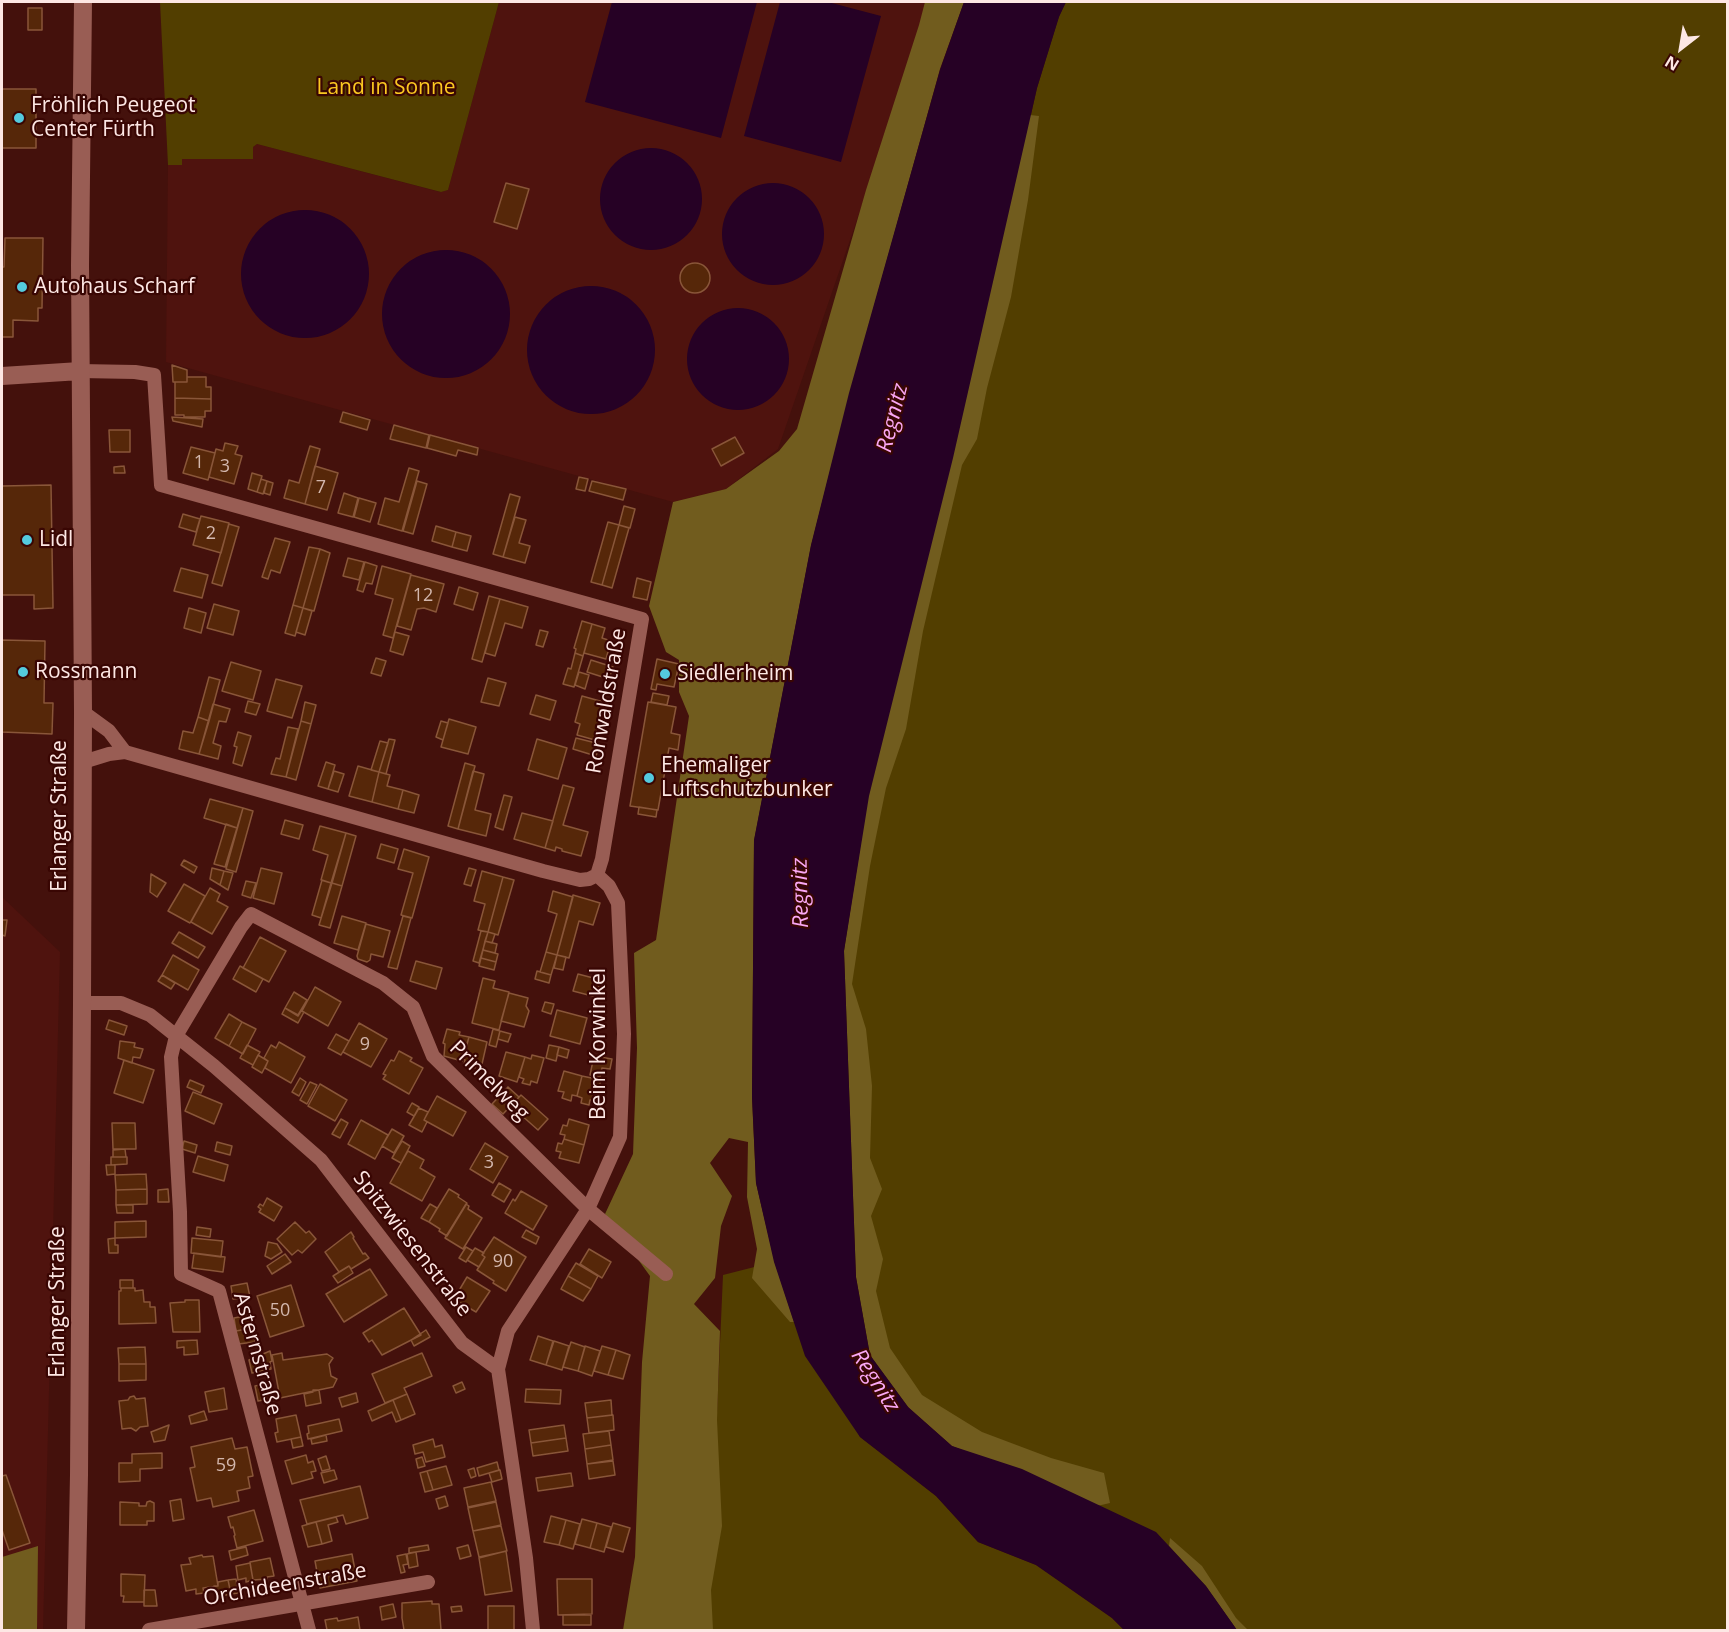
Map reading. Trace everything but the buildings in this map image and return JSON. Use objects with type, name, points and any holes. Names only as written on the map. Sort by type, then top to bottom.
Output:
[{"type":"main road","name":"Erlanger Straße","points":[[76,1630],[82,1003],[83,712],[80,371],[83,2]]},
{"type":"main road","points":[[2,376],[80,371]]},
{"type":"street","name":"Ronwaldstraße","points":[[80,371],[135,372],[154,375],[160,485],[642,619],[602,859],[597,875]]},
{"type":"street","points":[[83,712],[109,731],[125,752]]},
{"type":"street","points":[[83,762],[125,752],[553,873],[580,880],[597,875]]},
{"type":"street","name":"Beim Korwinkel","points":[[498,1369],[508,1331],[588,1209],[620,1137],[624,1034],[618,903],[609,886],[597,875]]},
{"type":"street","name":"Primelweg","points":[[176,1036],[251,914],[383,983],[413,1006],[433,1056],[588,1209],[666,1274]]},
{"type":"street","name":"Spitzwiesenstraße","points":[[82,1003],[121,1003],[150,1015],[214,1066],[321,1160],[462,1343],[498,1369]]},
{"type":"street","name":"Asternstraße","points":[[176,1036],[171,1056],[180,1212],[181,1275],[219,1291],[309,1630]]},
{"type":"street","points":[[498,1369],[526,1558],[533,1630]]},
{"type":"street","name":"Orchideenstraße","points":[[149,1630],[428,1582]]},
{"type":"shaded area","points":[[499,2],[932,2],[778,449],[726,489],[673,502],[166,362],[168,165],[181,165],[181,159],[252,159],[253,147],[257,144],[440,192],[448,190]]},
{"type":"shaded area","points":[[925,2],[964,2],[940,69],[850,393],[811,546],[754,841],[752,1098],[756,1183],[775,1263],[794,1322],[790,1322],[752,1278],[757,1249],[747,1197],[748,1142],[729,1138],[710,1163],[732,1196],[721,1226],[715,1278],[694,1304],[720,1331],[717,1420],[722,1526],[711,1590],[713,1630],[623,1630],[635,1557],[642,1362],[650,1276],[605,1214],[633,1154],[637,1048],[634,953],[656,940],[689,716],[679,692],[679,660],[666,652],[649,606],[673,502],[726,489],[779,451],[797,429],[866,190]]},
{"type":"shaded area","points":[[1030,115],[1039,116],[1028,200],[1011,297],[987,388],[977,439],[962,465],[923,631],[906,729],[886,788],[870,866],[852,984],[866,1029],[872,1086],[870,1158],[882,1189],[871,1216],[883,1259],[876,1291],[890,1348],[922,1395],[982,1432],[1051,1458],[1104,1473],[1110,1503],[1097,1506],[952,1446],[909,1408],[870,1355],[856,1277],[844,951],[868,796]]},
{"type":"shaded area","points":[[2,897],[60,952],[43,1630],[2,1630]]},
{"type":"shaded area","points":[[1170,1538],[1202,1566],[1236,1618],[1248,1630],[1237,1630],[1205,1585],[1169,1546]]},
{"type":"shaded area","points":[[38,1546],[37,1630],[2,1630],[2,1557]]},
{"type":"green space","name":"Land in Sonne","points":[[160,2],[499,2],[448,190],[441,192],[257,144],[253,147],[253,159],[182,159],[182,165],[168,165]]},
{"type":"green space","points":[[1066,2],[1727,2],[1727,1630],[1237,1630],[1206,1586],[1022,1469],[908,1407],[870,1355],[856,1277],[844,951],[869,796],[953,458],[1037,88],[1059,16]]},
{"type":"green space","points":[[774,1262],[860,1437],[936,1496],[978,1542],[1036,1565],[1112,1618],[1124,1630],[711,1630],[709,1595],[723,1275]]},
{"type":"water","points":[[612,2],[757,2],[721,138],[585,102]]},
{"type":"water","points":[[780,2],[828,2],[881,16],[841,162],[744,136]]},
{"type":"water","name":"Regnitz","points":[[964,2],[1066,2],[1059,17],[1037,88],[953,458],[869,796],[844,951],[856,1277],[870,1355],[908,1407],[952,1446],[1022,1469],[1156,1532],[1206,1586],[1237,1630],[1124,1630],[1112,1618],[1036,1565],[978,1542],[936,1496],[860,1437],[805,1356],[774,1262],[756,1183],[752,1096],[754,840],[811,545],[849,393],[940,70]]},
{"type":"water","points":[[651,148],[670,152],[687,163],[698,180],[702,199],[698,218],[687,235],[670,246],[651,250],[632,246],[615,235],[604,218],[600,199],[604,180],[615,163],[632,152]]},
{"type":"water","points":[[773,183],[792,187],[809,198],[820,215],[824,234],[820,253],[809,270],[792,281],[773,285],[754,281],[737,270],[726,253],[722,234],[726,215],[737,198],[754,187]]},
{"type":"water","points":[[305,210],[329,215],[350,229],[364,250],[369,274],[364,298],[350,319],[329,333],[305,338],[281,333],[260,319],[246,298],[241,274],[246,250],[260,229],[281,215]]},
{"type":"water","points":[[446,250],[470,255],[491,269],[505,290],[510,314],[505,338],[491,359],[470,373],[446,378],[422,373],[401,359],[387,338],[382,314],[387,290],[401,269],[422,255]]},
{"type":"water","points":[[591,286],[615,291],[636,305],[650,326],[655,350],[650,374],[636,395],[615,409],[591,414],[567,409],[546,395],[532,374],[527,350],[532,326],[546,305],[567,291]]},
{"type":"water","points":[[738,308],[757,312],[774,323],[785,340],[789,359],[785,378],[774,395],[757,406],[738,410],[719,406],[702,395],[691,378],[687,359],[691,340],[702,323],[719,312]]},
{"type":"place","name":"Fröhlich Peugeot Center Fürth","points":[[19,118]]},
{"type":"place","name":"Autohaus Scharf","points":[[22,287]]},
{"type":"place","name":"Lidl","points":[[27,540]]},
{"type":"place","name":"Rossmann","points":[[23,672]]},
{"type":"place","name":"Siedlerheim","points":[[665,674]]},
{"type":"place","name":"Ehemaliger Luftschutzbunker","points":[[649,778]]}]
